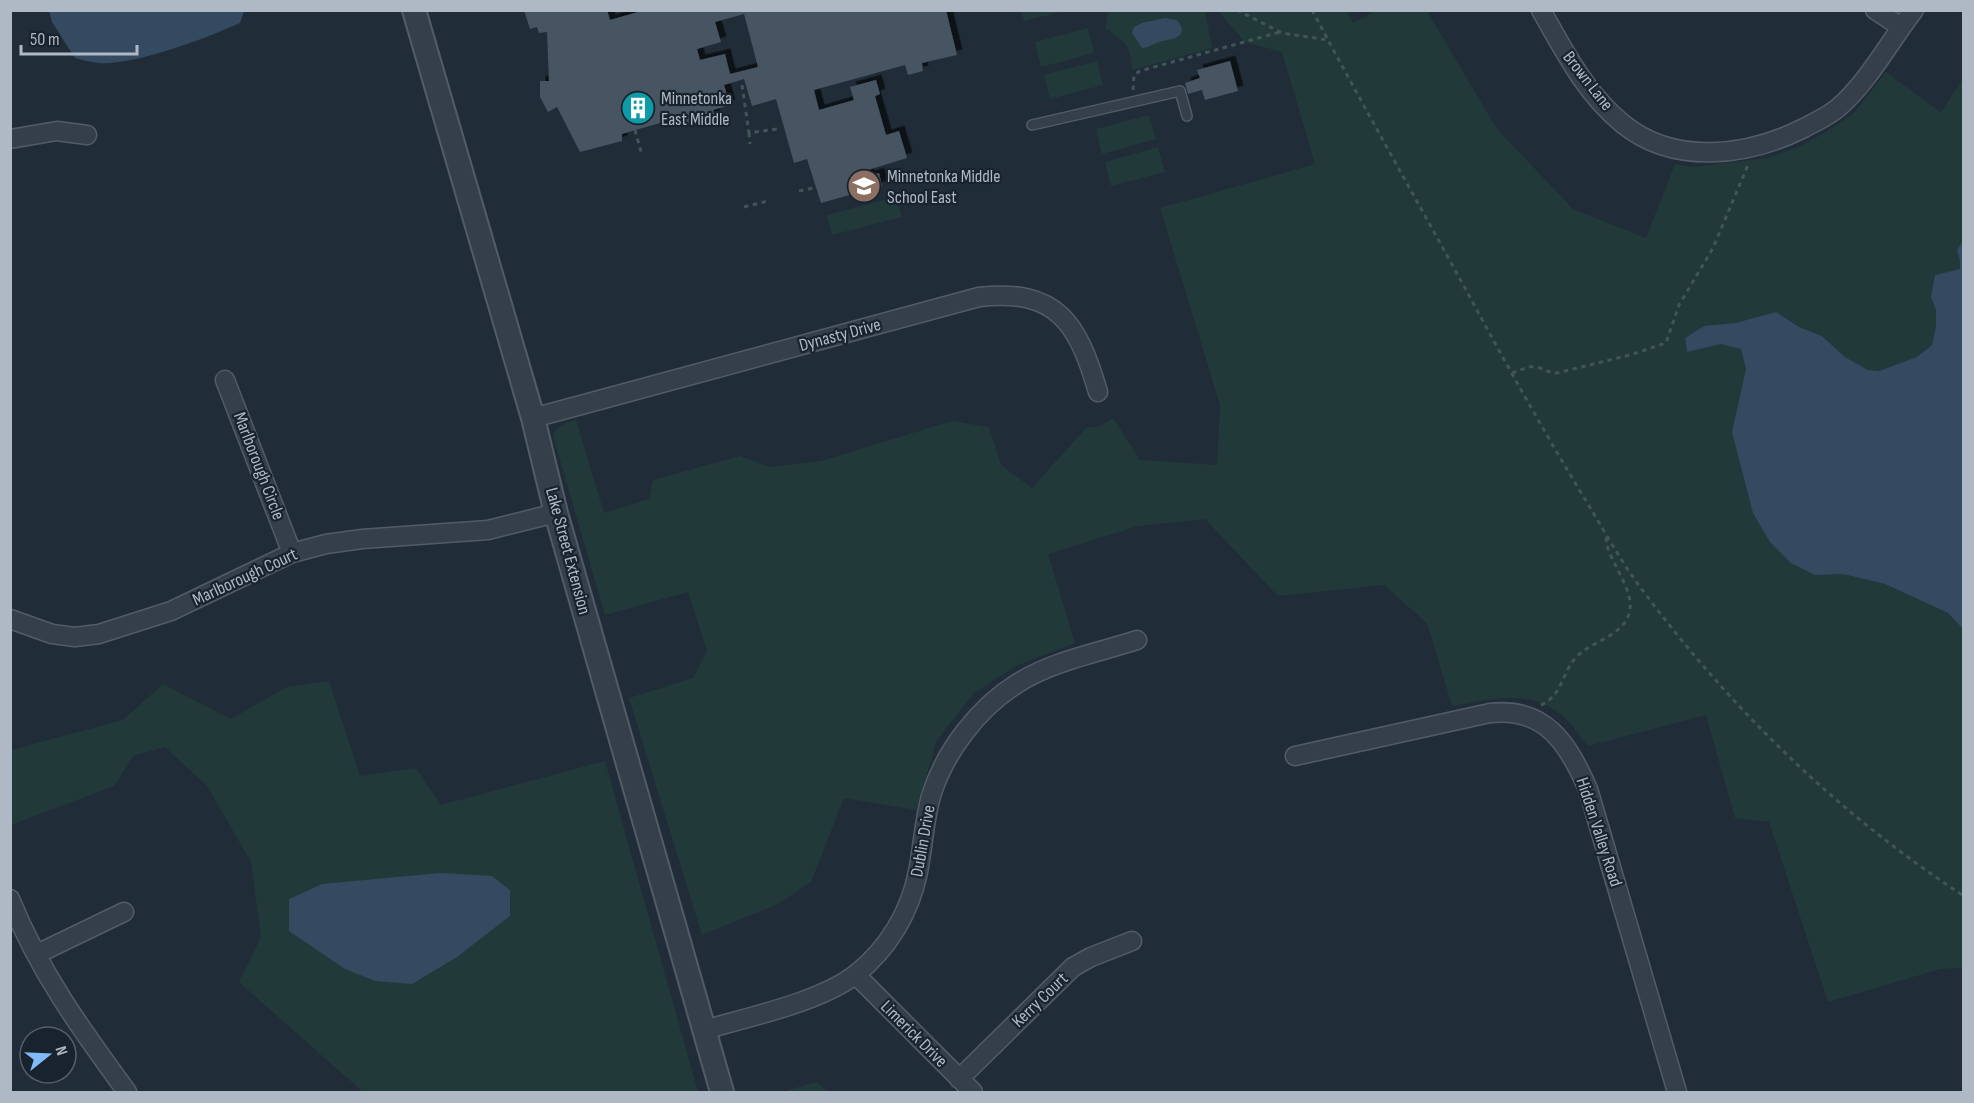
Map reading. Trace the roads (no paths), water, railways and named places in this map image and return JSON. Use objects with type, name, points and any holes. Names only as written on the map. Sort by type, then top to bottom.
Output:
[{"type":"street","name":"Lake Street Extension","points":[[414,10],[533,418],[556,513],[722,1092]]},
{"type":"street","name":"Brown Lane","points":[[1541,10],[1581,77],[1597,98],[1623,124],[1663,145],[1712,153],[1755,147],[1786,137],[1837,108],[1854,92],[1914,10]]},
{"type":"street","points":[[1875,10],[1901,27]]},
{"type":"street","points":[[10,139],[57,131],[87,135]]},
{"type":"street","name":"Dynasty Drive","points":[[533,418],[980,297],[1004,294],[1023,296],[1039,302],[1055,311],[1070,324],[1088,356],[1098,392]]},
{"type":"street","name":"Marlborough Circle","points":[[225,380],[292,553]]},
{"type":"street","name":"Marlborough Court","points":[[10,619],[52,634],[75,637],[99,634],[171,612],[292,553],[326,544],[362,539],[488,530],[556,513]]},
{"type":"street","name":"Dublin Drive","points":[[704,1030],[806,1000],[856,975],[881,951],[898,926],[911,900],[931,796],[956,744],[974,720],[995,700],[1035,674],[1071,660],[1137,640]]},
{"type":"street","name":"Hidden Valley Road","points":[[1295,756],[1506,711],[1524,715],[1546,726],[1560,738],[1588,789],[1677,1092]]},
{"type":"street","points":[[10,899],[53,987],[74,1020],[128,1092]]},
{"type":"street","points":[[37,954],[124,912]]},
{"type":"street","name":"Kerry Court","points":[[959,1079],[1073,967],[1091,957],[1132,941]]},
{"type":"street","name":"Limerick Drive","points":[[856,975],[973,1092]]},
{"type":"lane","points":[[1032,125],[1180,91],[1187,116]]},
{"type":"water","points":[[49,10],[244,11],[240,23],[190,43],[150,56],[113,63],[98,63],[75,58],[52,22]]},
{"type":"water","points":[[1165,18],[1177,20],[1181,26],[1181,34],[1178,37],[1142,48],[1132,33],[1134,27]]},
{"type":"water","points":[[1963,241],[1963,629],[1948,613],[1885,584],[1843,574],[1815,575],[1791,563],[1770,542],[1753,513],[1732,432],[1746,369],[1741,349],[1721,344],[1687,352],[1685,338],[1704,326],[1735,323],[1776,312],[1799,327],[1822,336],[1845,357],[1868,370],[1879,371],[1917,357],[1932,345],[1936,326],[1936,310],[1931,297],[1935,275],[1960,269],[1957,250]]},
{"type":"water","points":[[440,873],[492,876],[510,890],[510,916],[457,957],[412,984],[375,981],[345,969],[289,931],[289,899],[322,884]]},
{"type":"place","name":"Minnetonka East Middle","points":[[638,108]]},
{"type":"place","name":"Minnetonka Middle School East","points":[[864,186]]}]
